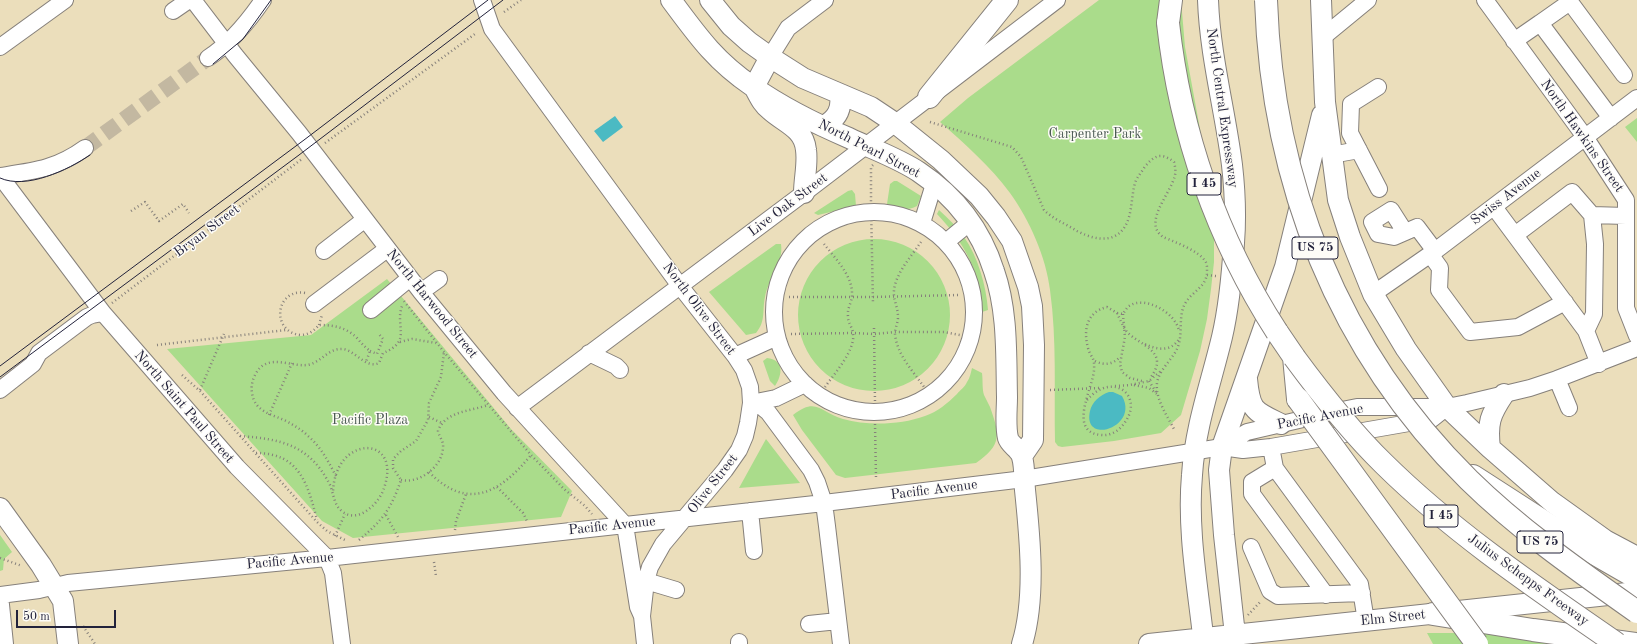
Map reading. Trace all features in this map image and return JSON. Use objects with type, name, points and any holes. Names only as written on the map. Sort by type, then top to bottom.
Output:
[{"type":"highway","points":[[929,97],[1007,0]]},
{"type":"highway","name":"Julius Schepps Freeway","points":[[1166,0],[1173,68],[1183,113],[1204,184],[1222,230],[1244,275],[1268,318],[1294,357],[1323,396],[1365,445],[1419,497],[1495,558],[1617,644]]},
{"type":"highway","points":[[1168,23],[1171,0]]},
{"type":"highway","name":"US 75","points":[[1266,0],[1271,71],[1280,132],[1295,191],[1318,257],[1350,323],[1376,366],[1415,420],[1451,462],[1482,493],[1520,526],[1568,563],[1637,612]]},
{"type":"highway","points":[[1294,357],[1298,398],[1477,644]]},
{"type":"highway","points":[[1451,462],[1583,547],[1637,578]]},
{"type":"highway","points":[[1433,614],[1532,630],[1635,644]]},
{"type":"main road","name":"North Pearl Street","points":[[672,0],[703,42],[718,59],[754,87],[788,108],[865,146],[904,163],[934,184],[958,206],[972,224],[986,249],[999,287],[1004,321],[1008,439],[1022,456],[1034,440],[1034,345],[1032,306],[1028,287],[1014,247],[996,217],[979,196],[941,160],[895,123],[871,107],[803,78],[770,58],[731,26],[710,0]]},
{"type":"main road","name":"North Central Expressway","points":[[1204,641],[1191,518],[1192,474],[1194,452],[1200,421],[1217,359],[1225,319],[1232,277],[1234,244],[1234,189],[1228,141],[1212,45],[1208,0]]},
{"type":"main road","points":[[1321,0],[1326,109],[1338,200],[1353,244],[1373,294],[1406,349],[1447,407],[1490,448],[1552,502],[1605,540],[1637,557]]},
{"type":"main road","points":[[770,58],[754,87],[764,104],[771,111],[796,128],[800,134],[806,149],[804,193]]},
{"type":"main road","points":[[824,126],[838,114],[841,101],[840,94]]},
{"type":"main road","points":[[1235,640],[1219,470],[1222,447],[1285,267],[1326,109]]},
{"type":"main road","points":[[1222,447],[1213,413],[1231,347],[1231,330],[1225,319]]},
{"type":"main road","points":[[1247,376],[1249,400],[1252,407],[1257,412],[1281,424]]},
{"type":"main road","points":[[1490,448],[1488,424],[1490,417],[1504,394]]},
{"type":"main road","points":[[1022,456],[1030,590],[1028,612],[1022,644]]},
{"type":"main road","points":[[0,508],[41,565],[63,601],[68,644]]},
{"type":"main road","name":"Elm Street","points":[[1149,644],[1235,640],[1366,621],[1637,592]]},
{"type":"street","points":[[0,47],[65,0]]},
{"type":"street","points":[[173,11],[189,0]]},
{"type":"street","name":"North Harwood Street","points":[[193,0],[226,44],[299,133],[387,249],[404,289],[421,292],[516,408],[612,509],[625,525]]},
{"type":"street","points":[[208,58],[245,26],[263,0]]},
{"type":"street","name":"North Olive Street","points":[[482,0],[492,29],[680,286],[735,356],[744,370],[750,387],[751,403]]},
{"type":"street","name":"Live Oak Street","points":[[516,408],[804,193],[1057,0]]},
{"type":"street","points":[[1322,37],[1368,0]]},
{"type":"street","name":"North Hawkins Street","points":[[1485,0],[1585,137],[1626,200],[1630,223],[1631,261],[1626,308],[1637,336]]},
{"type":"street","points":[[1514,40],[1571,1],[1624,75]]},
{"type":"street","points":[[770,58],[788,28],[817,2]]},
{"type":"street","points":[[1540,23],[1611,118]]},
{"type":"street","points":[[1378,87],[1351,104],[1350,132],[1379,189]]},
{"type":"street","name":"Swiss Avenue","points":[[1373,294],[1494,207],[1637,98]]},
{"type":"street","points":[[1326,109],[1350,113]]},
{"type":"street","points":[[0,176],[44,169],[66,161],[85,148]]},
{"type":"street","points":[[1331,154],[1359,150]]},
{"type":"street","name":"North Saint Paul Street","points":[[0,176],[237,467],[327,558],[333,573],[342,644]]},
{"type":"street","points":[[922,223],[934,184]]},
{"type":"street","points":[[1515,235],[1572,192],[1592,215],[1595,244],[1594,314],[1586,331]]},
{"type":"street","points":[[1494,207],[1586,331],[1599,364]]},
{"type":"street","points":[[871,211],[889,213],[922,223],[946,242],[959,258],[968,276],[974,297],[975,318],[971,338],[963,358],[944,384],[917,402],[896,409],[875,412],[856,410],[837,404],[820,396],[805,384],[792,370],[783,354],[783,336],[774,317],[775,297],[780,278],[788,260],[796,249],[815,230],[832,220],[852,214],[871,211]]},
{"type":"street","points":[[1592,215],[1630,223]]},
{"type":"street","points":[[324,251],[364,220]]},
{"type":"street","points":[[946,242],[963,228],[972,224]]},
{"type":"street","points":[[1405,232],[1417,227],[1440,268],[1439,290],[1470,332],[1518,327],[1565,302]]},
{"type":"street","points":[[319,300],[387,249]]},
{"type":"street","points":[[421,292],[439,279]]},
{"type":"street","points":[[371,310],[404,289]]},
{"type":"street","points":[[0,390],[33,364],[39,353],[87,317],[107,308]]},
{"type":"street","points":[[735,356],[783,336]]},
{"type":"street","points":[[589,353],[623,368],[607,341]]},
{"type":"street","name":"Pacific Avenue","points":[[1222,447],[1247,432],[1357,407],[1447,407],[1504,394],[1557,379],[1637,348]]},
{"type":"street","points":[[1557,379],[1569,408]]},
{"type":"street","points":[[751,403],[776,398],[805,384]]},
{"type":"street","points":[[751,403],[762,407],[768,412],[811,470],[818,482],[824,503],[841,644]]},
{"type":"street","name":"Olive Street","points":[[686,518],[725,470],[739,450],[745,436],[751,403]]},
{"type":"street","name":"Pacific Avenue","points":[[0,595],[39,590],[68,583],[327,558],[824,503],[1024,479],[1222,447],[1243,450],[1271,447],[1432,419],[1447,407]]},
{"type":"street","points":[[1271,447],[1275,468],[1360,584],[1366,621]]},
{"type":"street","points":[[1275,468],[1252,482],[1252,494],[1326,595]]},
{"type":"street","points":[[750,511],[754,551]]},
{"type":"street","points":[[645,644],[642,616],[646,581],[650,567],[663,544],[686,518]]},
{"type":"street","points":[[625,525],[638,607],[642,616]]},
{"type":"street","points":[[1251,547],[1270,591],[1278,596],[1362,593]]},
{"type":"street","points":[[646,581],[676,590]]},
{"type":"street","points":[[0,595],[5,644]]},
{"type":"street","points":[[809,624],[838,621]]},
{"type":"path","points":[[504,12],[521,0]]},
{"type":"path","points":[[324,142],[475,34]]},
{"type":"path","points":[[930,122],[1012,147],[1021,157],[1044,210],[1049,215],[1088,237],[1097,239],[1105,240],[1114,236],[1123,229],[1130,216],[1134,188],[1138,177],[1154,157],[1167,157],[1174,162],[1175,174],[1156,217],[1155,228],[1158,234],[1198,255],[1206,262],[1207,275],[1203,285],[1187,301],[1183,308],[1178,348],[1163,369],[1157,383],[1157,394]]},
{"type":"path","name":"Bryan Street","points":[[107,308],[303,159]]},
{"type":"path","points":[[871,167],[873,304]]},
{"type":"path","points":[[131,211],[145,202],[159,221],[183,204],[189,213]]},
{"type":"path","points":[[921,242],[900,274],[895,284],[894,296],[898,308],[898,323],[895,332],[897,346],[902,356],[924,387]]},
{"type":"path","points":[[824,244],[846,275],[852,287],[853,296],[848,309],[848,323],[853,333],[851,346],[847,357],[825,387]]},
{"type":"path","points":[[1207,275],[1216,276]]},
{"type":"path","points":[[400,342],[400,311],[404,289]]},
{"type":"path","points":[[404,289],[437,343],[488,405],[531,455],[564,489],[585,506],[593,515]]},
{"type":"path","points":[[286,330],[282,324],[280,314],[281,306],[286,299],[293,294],[308,294],[315,290],[319,300]]},
{"type":"path","points":[[789,297],[959,295]]},
{"type":"path","points":[[1117,313],[1124,327],[1136,340],[1160,349],[1169,348],[1176,343],[1180,337],[1179,327],[1175,319],[1160,308],[1141,303],[1129,306],[1123,314],[1124,327],[1124,345],[1120,364],[1122,372],[1130,378],[1139,381],[1149,381]]},
{"type":"path","points":[[1087,400],[1094,392],[1110,386],[1121,388],[1127,392],[1130,399],[1128,418],[1123,426],[1112,434],[1106,436],[1095,434],[1086,427],[1083,414],[1089,389],[1094,376],[1095,361],[1088,350],[1086,327],[1090,318],[1098,310],[1107,307],[1117,313],[1123,314]]},
{"type":"path","points":[[157,345],[286,330],[303,335],[311,333],[318,325],[333,325],[342,328],[350,332],[370,351],[377,354],[392,350],[400,342],[412,339],[437,343]]},
{"type":"path","points":[[874,328],[875,402]]},
{"type":"path","points":[[783,336],[853,333],[874,334],[895,332],[944,332],[960,335]]},
{"type":"path","points":[[200,391],[224,334]]},
{"type":"path","points":[[377,354],[384,340],[380,334]]},
{"type":"path","points":[[1145,344],[1153,351],[1156,358],[1155,369],[1149,381]]},
{"type":"path","points":[[336,476],[320,449],[308,436],[286,421],[262,411],[255,402],[252,391],[253,380],[256,373],[262,367],[269,364],[282,362],[304,366],[310,365],[330,351],[338,349],[352,352],[371,364],[379,363],[383,353]]},
{"type":"path","points":[[366,362],[370,351]]},
{"type":"path","points":[[444,352],[441,377],[429,403],[428,417],[421,435],[416,441],[396,455],[392,464],[395,472],[401,480],[414,480],[429,472],[442,455],[443,442],[438,431],[442,423],[461,412],[488,405]]},
{"type":"path","points":[[1095,361],[1107,365],[1115,362],[1121,356]]},
{"type":"path","points":[[269,415],[292,364]]},
{"type":"path","points":[[1130,385],[1149,381],[1163,369]]},
{"type":"path","points":[[182,375],[200,391],[317,522],[335,536],[349,542]]},
{"type":"path","points":[[1149,381],[1175,431]]},
{"type":"path","points":[[1049,390],[1089,389],[1130,385],[1149,388],[1157,394]]},
{"type":"path","points":[[428,417],[442,423]]},
{"type":"path","points":[[875,424],[876,478]]},
{"type":"path","points":[[240,436],[277,440],[296,448],[318,466],[333,493],[338,507],[345,514],[352,515],[359,514],[374,505],[380,498],[386,483],[387,464],[379,452],[374,449],[363,447],[351,453],[345,459],[336,476],[333,493]]},
{"type":"path","points":[[256,453],[266,453],[276,456],[295,467],[308,487],[317,522]]},
{"type":"path","points":[[429,472],[445,486],[466,494],[478,493],[497,487],[511,478],[531,455]]},
{"type":"path","points":[[387,464],[392,464]]},
{"type":"path","points":[[358,542],[386,515],[396,496],[401,480]]},
{"type":"path","points":[[497,487],[523,513],[528,524]]},
{"type":"path","points":[[455,532],[456,521],[466,494]]},
{"type":"path","points":[[335,536],[345,514]]},
{"type":"path","points":[[386,515],[398,538]]},
{"type":"path","points":[[0,558],[24,567]]},
{"type":"path","points":[[434,562],[436,576]]},
{"type":"path","points":[[1248,616],[1270,591]]},
{"type":"path","points":[[82,625],[95,644]]},
{"type":"green space","name":"Carpenter Park","points":[[1099,0],[1181,0],[1185,47],[1214,206],[1214,262],[1207,319],[1200,351],[1181,415],[1161,433],[1114,441],[1062,447],[1058,446],[1055,442],[1054,328],[1048,278],[1041,252],[1024,215],[1010,193],[986,164],[940,122],[968,98]]},
{"type":"green space","points":[[1637,118],[1637,142],[1625,127]]},
{"type":"green space","points":[[897,181],[921,196],[917,206],[902,210],[887,204],[890,184]]},
{"type":"green space","points":[[852,190],[855,194],[856,206],[818,215],[814,213],[848,191]]},
{"type":"green space","points":[[939,210],[961,233],[973,253],[983,281],[988,310],[982,312],[979,284],[975,271],[955,235],[937,214]]},
{"type":"green space","points":[[874,239],[889,241],[910,248],[932,267],[941,279],[944,286],[950,315],[948,330],[941,351],[922,373],[910,382],[903,385],[874,391],[859,389],[838,382],[816,363],[807,351],[804,344],[798,315],[800,300],[807,279],[826,257],[838,248],[845,245]]},
{"type":"green space","points":[[776,244],[781,244],[780,258],[767,290],[761,324],[756,333],[746,335],[709,292]]},
{"type":"green space","name":"Pacific Plaza","points":[[387,279],[511,429],[572,491],[561,517],[353,538],[322,521],[167,349],[311,335]]},
{"type":"green space","points":[[767,358],[773,359],[777,362],[780,368],[780,377],[775,386],[770,381],[763,361]]},
{"type":"green space","points":[[972,368],[982,373],[983,393],[990,407],[997,432],[991,451],[976,463],[845,478],[836,475],[802,430],[793,415],[801,409],[814,406],[843,419],[863,423],[884,424],[915,419],[934,412],[950,401],[965,385],[970,377]]},
{"type":"green space","points":[[766,439],[800,483],[739,488]]},
{"type":"green space","points":[[0,535],[12,552],[4,559],[3,570],[0,571]]},
{"type":"green space","points":[[1427,633],[1491,633],[1578,644],[1433,644]]},
{"type":"water","points":[[615,116],[623,127],[603,142],[594,131]]},
{"type":"water","points":[[1109,392],[1122,396],[1125,407],[1123,416],[1118,424],[1110,428],[1101,430],[1094,428],[1090,422],[1091,408],[1097,399]]},
{"type":"tunnel","points":[[85,148],[208,58]]},
{"type":"tram line","points":[[213,64],[243,39],[271,0]]},
{"type":"tram line","points":[[0,366],[304,140],[488,0]]},
{"type":"tram line","points":[[0,377],[299,155],[503,0]]},
{"type":"tram line","points":[[0,178],[22,182],[46,177],[70,167],[90,155]]}]
